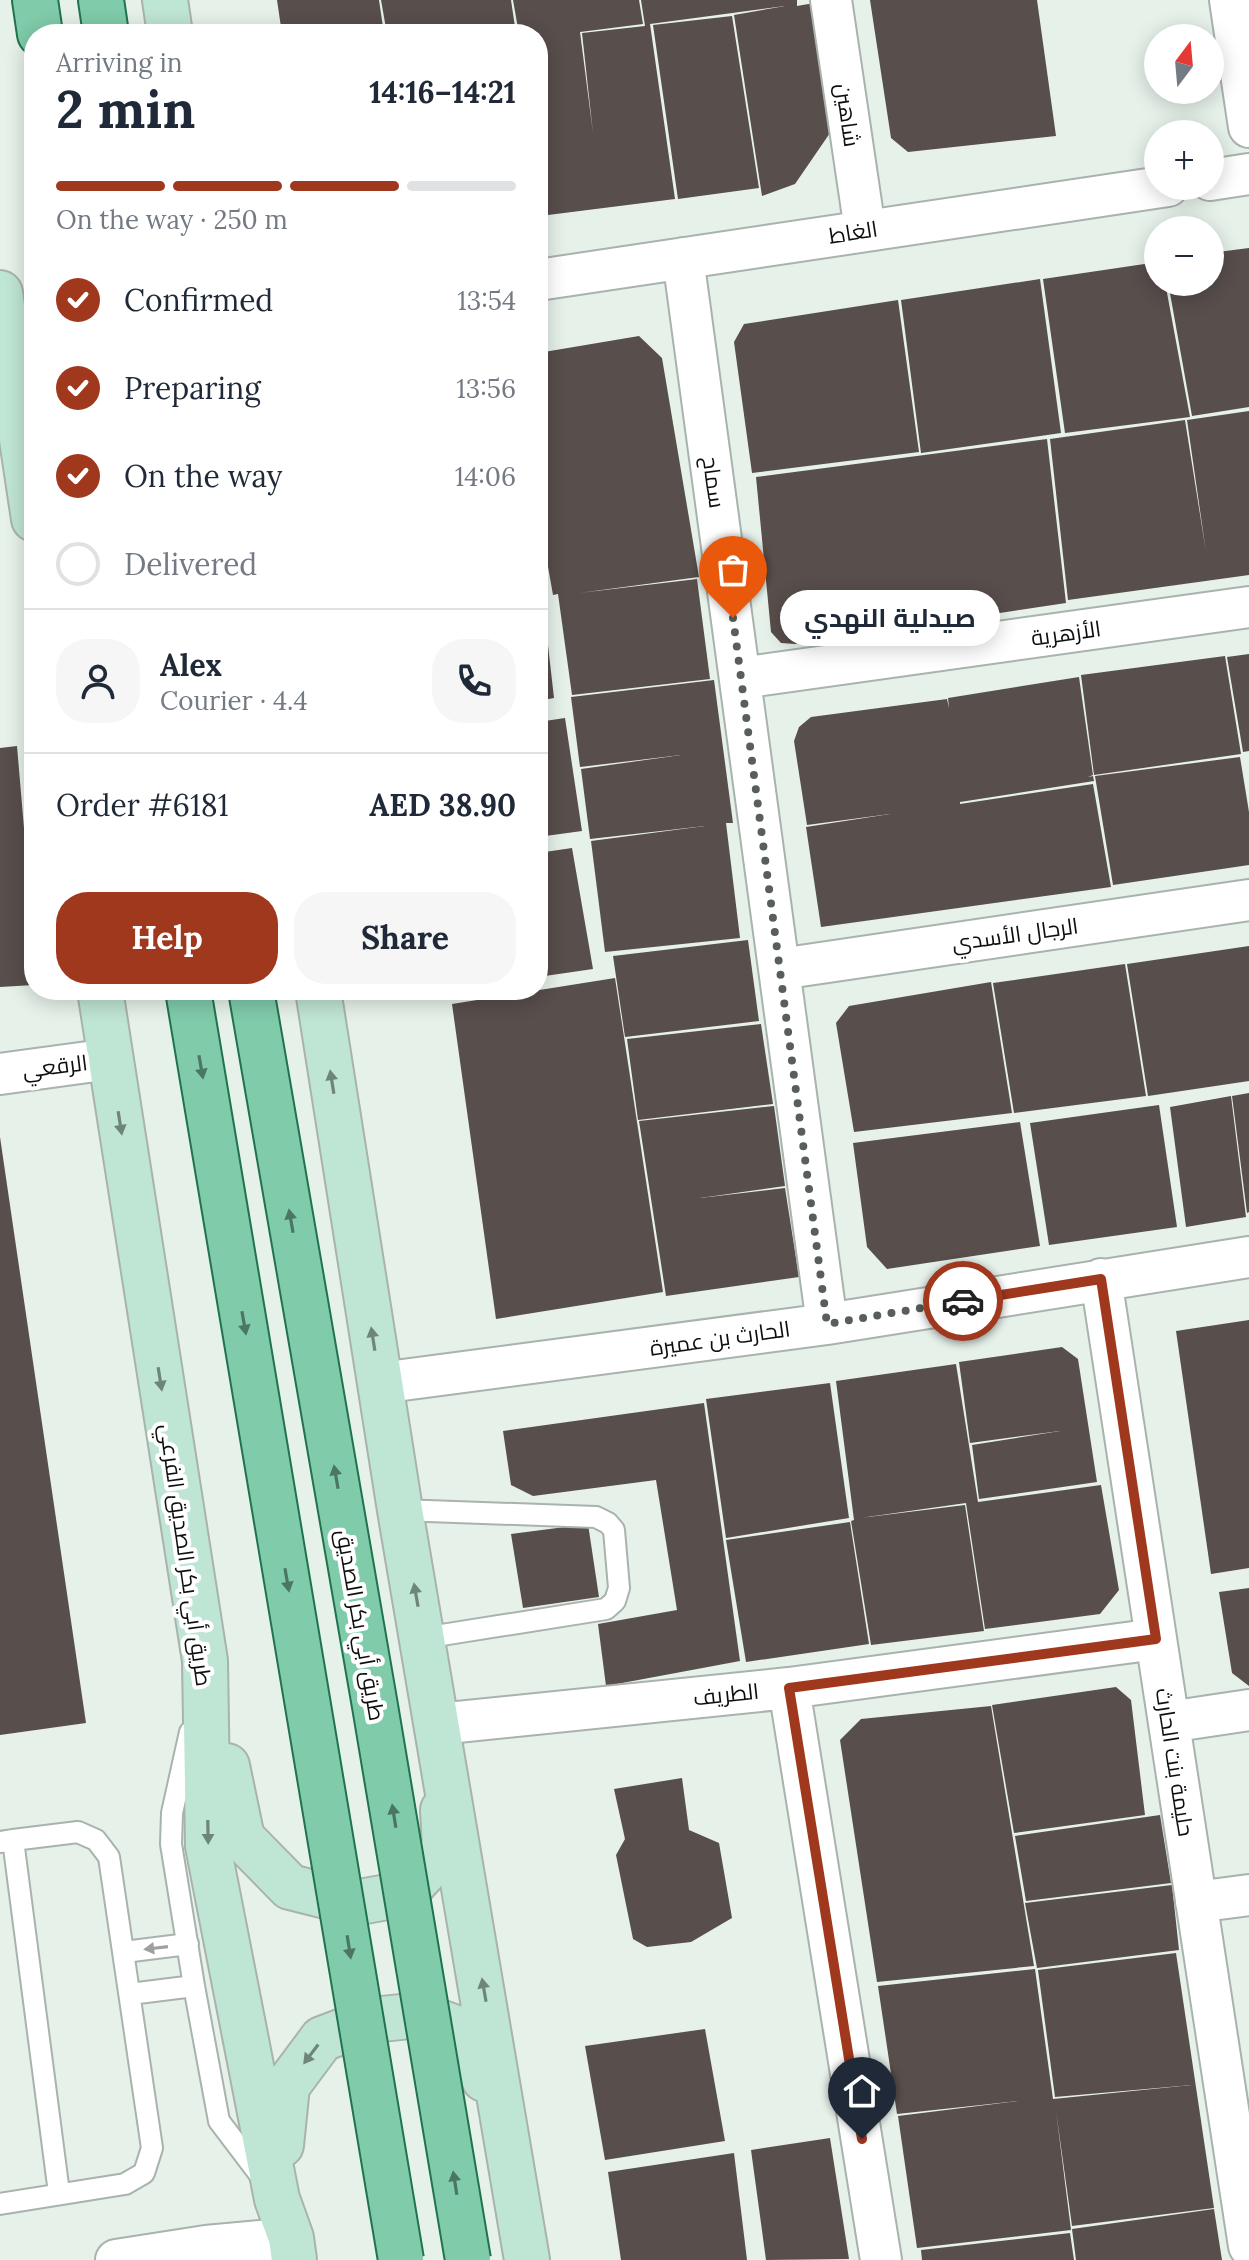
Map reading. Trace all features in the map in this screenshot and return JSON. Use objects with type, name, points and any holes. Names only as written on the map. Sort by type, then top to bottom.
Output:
[{"type":"main road","points":[[35,0],[39,24]]},
{"type":"main road","points":[[101,0],[105,24]]},
{"type":"main road","points":[[190,1000],[401,2260]]},
{"type":"main road","name":"طريق أبي بكر الصديق","points":[[253,1000],[468,2260]]},
{"type":"street","points":[[165,0],[169,24]]},
{"type":"street","name":"شاهين","points":[[831,0],[865,230]]},
{"type":"street","points":[[1230,0],[1249,127]]},
{"type":"street","points":[[1224,178],[1249,174]]},
{"type":"street","name":"الغاط","points":[[548,278],[1144,189]]},
{"type":"street","name":"سماح","points":[[683,258],[827,1324]]},
{"type":"street","points":[[0,293],[10,426],[24,480]]},
{"type":"street","name":"الأزهرية","points":[[741,678],[1249,607]]},
{"type":"street","name":"الرجال الأسدي","points":[[780,969],[1249,900]]},
{"type":"street","name":"طريق أبي بكر الصديق الفرعي","points":[[101,1000],[205,1661],[208,1846],[287,2232]]},
{"type":"street","points":[[320,1000],[400,1510],[512,2156],[527,2260]]},
{"type":"street","name":"الرقعي","points":[[0,1074],[110,1059]]},
{"type":"street","name":"الحارث بن عميرة","points":[[380,1383],[827,1324],[1249,1257]]},
{"type":"street","name":"حليمة بنت الحارث","points":[[1101,1279],[1249,2246]]},
{"type":"street","name":"الطريف","points":[[438,1724],[789,1688],[1156,1639]]},
{"type":"street","points":[[205,1661],[242,1838],[290,1887],[354,1903],[404,1894],[445,1849],[438,1724]]},
{"type":"street","points":[[789,1688],[881,2260]]},
{"type":"street","points":[[1169,1722],[1249,1710]]},
{"type":"street","points":[[1196,1902],[1249,1895]]},
{"type":"street","points":[[116,2260],[207,2253],[287,2232],[287,2086],[322,2039],[372,2020],[420,2015],[467,2032],[512,2156]]},
{"type":"lane","points":[[400,1510],[596,1517],[614,1530],[619,1588],[615,1601],[606,1609],[423,1638]]},
{"type":"lane","points":[[205,1661],[172,1813],[171,1844],[219,2121],[287,2232]]},
{"type":"lane","points":[[0,2204],[125,2184],[144,2173],[152,2148],[109,1857],[96,1840],[78,1832],[6,1841],[59,2193]]},
{"type":"lane","points":[[124,1952],[188,1944]]},
{"type":"lane","points":[[130,1994],[194,1986]]},
{"type":"building","points":[[277,0],[379,0],[383,24],[281,24]]},
{"type":"building","points":[[381,0],[511,0],[515,24],[385,24]]},
{"type":"building","points":[[513,0],[639,0],[643,24],[580,32],[593,133],[582,33],[645,26],[641,0],[797,0],[797,6],[814,3],[830,133],[795,184],[762,196],[734,15],[785,6],[650,24],[675,199],[548,215],[548,24],[517,24]]},
{"type":"building","points":[[870,0],[1037,0],[1056,136],[908,152],[891,138]]},
{"type":"building","points":[[732,16],[759,188],[678,199],[653,25]]},
{"type":"building","points":[[1249,248],[1249,407],[1192,416],[1171,296],[1224,296],[1224,251]]},
{"type":"building","points":[[1144,264],[1144,296],[1168,296],[1190,417],[1065,433],[1043,279]]},
{"type":"building","points":[[1040,279],[1061,433],[921,453],[901,300]]},
{"type":"building","points":[[898,300],[919,452],[752,473],[734,342],[744,324]]},
{"type":"building","points":[[639,336],[662,358],[699,577],[579,593],[697,579],[710,679],[572,695],[558,594],[553,595],[548,567],[548,351]]},
{"type":"building","points":[[1249,411],[1249,575],[1068,600],[1050,439],[1185,420],[1206,552],[1187,420]]},
{"type":"building","points":[[1047,439],[1066,603],[795,644],[781,643],[771,632],[756,477]]},
{"type":"building","points":[[548,645],[554,698],[548,699]]},
{"type":"building","points":[[1249,654],[1249,751],[1243,752],[1227,657]]},
{"type":"building","points":[[1225,656],[1241,754],[1094,775],[1081,675]]},
{"type":"building","points":[[1079,677],[1093,775],[1088,777],[1093,776],[1094,781],[960,804],[1093,784],[1111,887],[821,927],[806,827],[890,814],[807,825],[794,741],[799,727],[811,717],[947,699],[949,708],[948,698]]},
{"type":"building","points":[[714,680],[733,823],[726,823],[740,938],[605,952],[591,841],[705,826],[590,839],[581,769],[681,755],[580,767],[571,697]]},
{"type":"building","points":[[565,718],[582,831],[548,836],[548,721]]},
{"type":"building","points":[[17,746],[24,828],[24,986],[0,987],[0,748]]},
{"type":"building","points":[[1240,757],[1249,812],[1249,865],[1113,885],[1095,776]]},
{"type":"building","points":[[572,848],[593,969],[548,976],[548,852]]},
{"type":"building","points":[[748,940],[759,1021],[625,1037],[613,956]]},
{"type":"building","points":[[1249,946],[1249,1081],[1148,1096],[1127,964]]},
{"type":"building","points":[[1125,964],[1146,1096],[1014,1113],[993,983]]},
{"type":"building","points":[[615,978],[663,1292],[496,1319],[452,1004],[477,1000],[548,1000],[548,989]]},
{"type":"building","points":[[991,982],[1012,1113],[854,1132],[836,1023],[849,1006]]},
{"type":"building","points":[[761,1024],[773,1104],[638,1120],[627,1039]]},
{"type":"building","points":[[1249,1093],[1249,1212],[1247,1213],[1232,1096]]},
{"type":"building","points":[[1231,1096],[1246,1217],[1186,1227],[1170,1107]]},
{"type":"building","points":[[1159,1105],[1177,1227],[1049,1245],[1030,1123]]},
{"type":"building","points":[[774,1106],[785,1186],[700,1198],[785,1188],[799,1277],[666,1296],[639,1121]]},
{"type":"building","points":[[1020,1122],[1040,1246],[887,1269],[867,1247],[853,1143]]},
{"type":"building","points":[[0,1137],[86,1723],[0,1735]]},
{"type":"building","points":[[1249,1320],[1249,1568],[1211,1574],[1176,1331]]},
{"type":"building","points":[[1062,1347],[1078,1359],[1097,1482],[979,1499],[972,1445],[1060,1431],[970,1443],[959,1362]]},
{"type":"building","points":[[956,1364],[978,1502],[1101,1485],[1119,1590],[1100,1614],[985,1629],[966,1503],[860,1518],[965,1505],[984,1631],[871,1645],[851,1521],[854,1520],[836,1381]]},
{"type":"building","points":[[830,1383],[849,1518],[726,1538],[706,1399]]},
{"type":"building","points":[[704,1403],[740,1661],[606,1686],[598,1624],[677,1610],[656,1480],[533,1496],[511,1485],[503,1431]]},
{"type":"building","points":[[850,1522],[869,1644],[746,1662],[726,1540]]},
{"type":"building","points":[[588,1524],[599,1597],[523,1608],[511,1534]]},
{"type":"building","points":[[1249,1588],[1249,1686],[1232,1673],[1219,1592]]},
{"type":"building","points":[[1116,1687],[1131,1700],[1145,1815],[1014,1833],[992,1705]]},
{"type":"building","points":[[991,1706],[1034,1966],[877,1982],[840,1740],[861,1719]]},
{"type":"building","points":[[682,1778],[689,1830],[719,1843],[732,1918],[691,1942],[647,1947],[633,1939],[616,1855],[625,1839],[614,1789]]},
{"type":"building","points":[[1160,1815],[1171,1883],[1026,1901],[1015,1836]]},
{"type":"building","points":[[1172,1885],[1179,1950],[1037,1968],[1025,1903]]},
{"type":"building","points":[[1176,1953],[1214,2208],[1072,2226],[1056,2111],[1071,2230],[917,2248],[898,2116],[1019,2101],[897,2114],[878,1986],[1035,1969],[1053,2099],[1192,2085],[1055,2097],[1038,1970]]},
{"type":"building","points":[[705,2029],[725,2141],[605,2160],[585,2046]]},
{"type":"building","points":[[830,2138],[849,2259],[766,2260],[751,2150]]},
{"type":"building","points":[[734,2153],[747,2260],[621,2260],[608,2172]]},
{"type":"building","points":[[1214,2209],[1222,2260],[1076,2260],[1072,2229]]},
{"type":"building","points":[[1070,2233],[1074,2260],[922,2260],[921,2250]]},
{"type":"way so far","points":[[733,618],[827,1324],[963,1301]]},
{"type":"place","name":"صيدلية النهدي","points":[[733,618]]},
{"type":"route","points":[[862,2139],[789,1688],[1156,1639],[1101,1279],[963,1301]]}]
